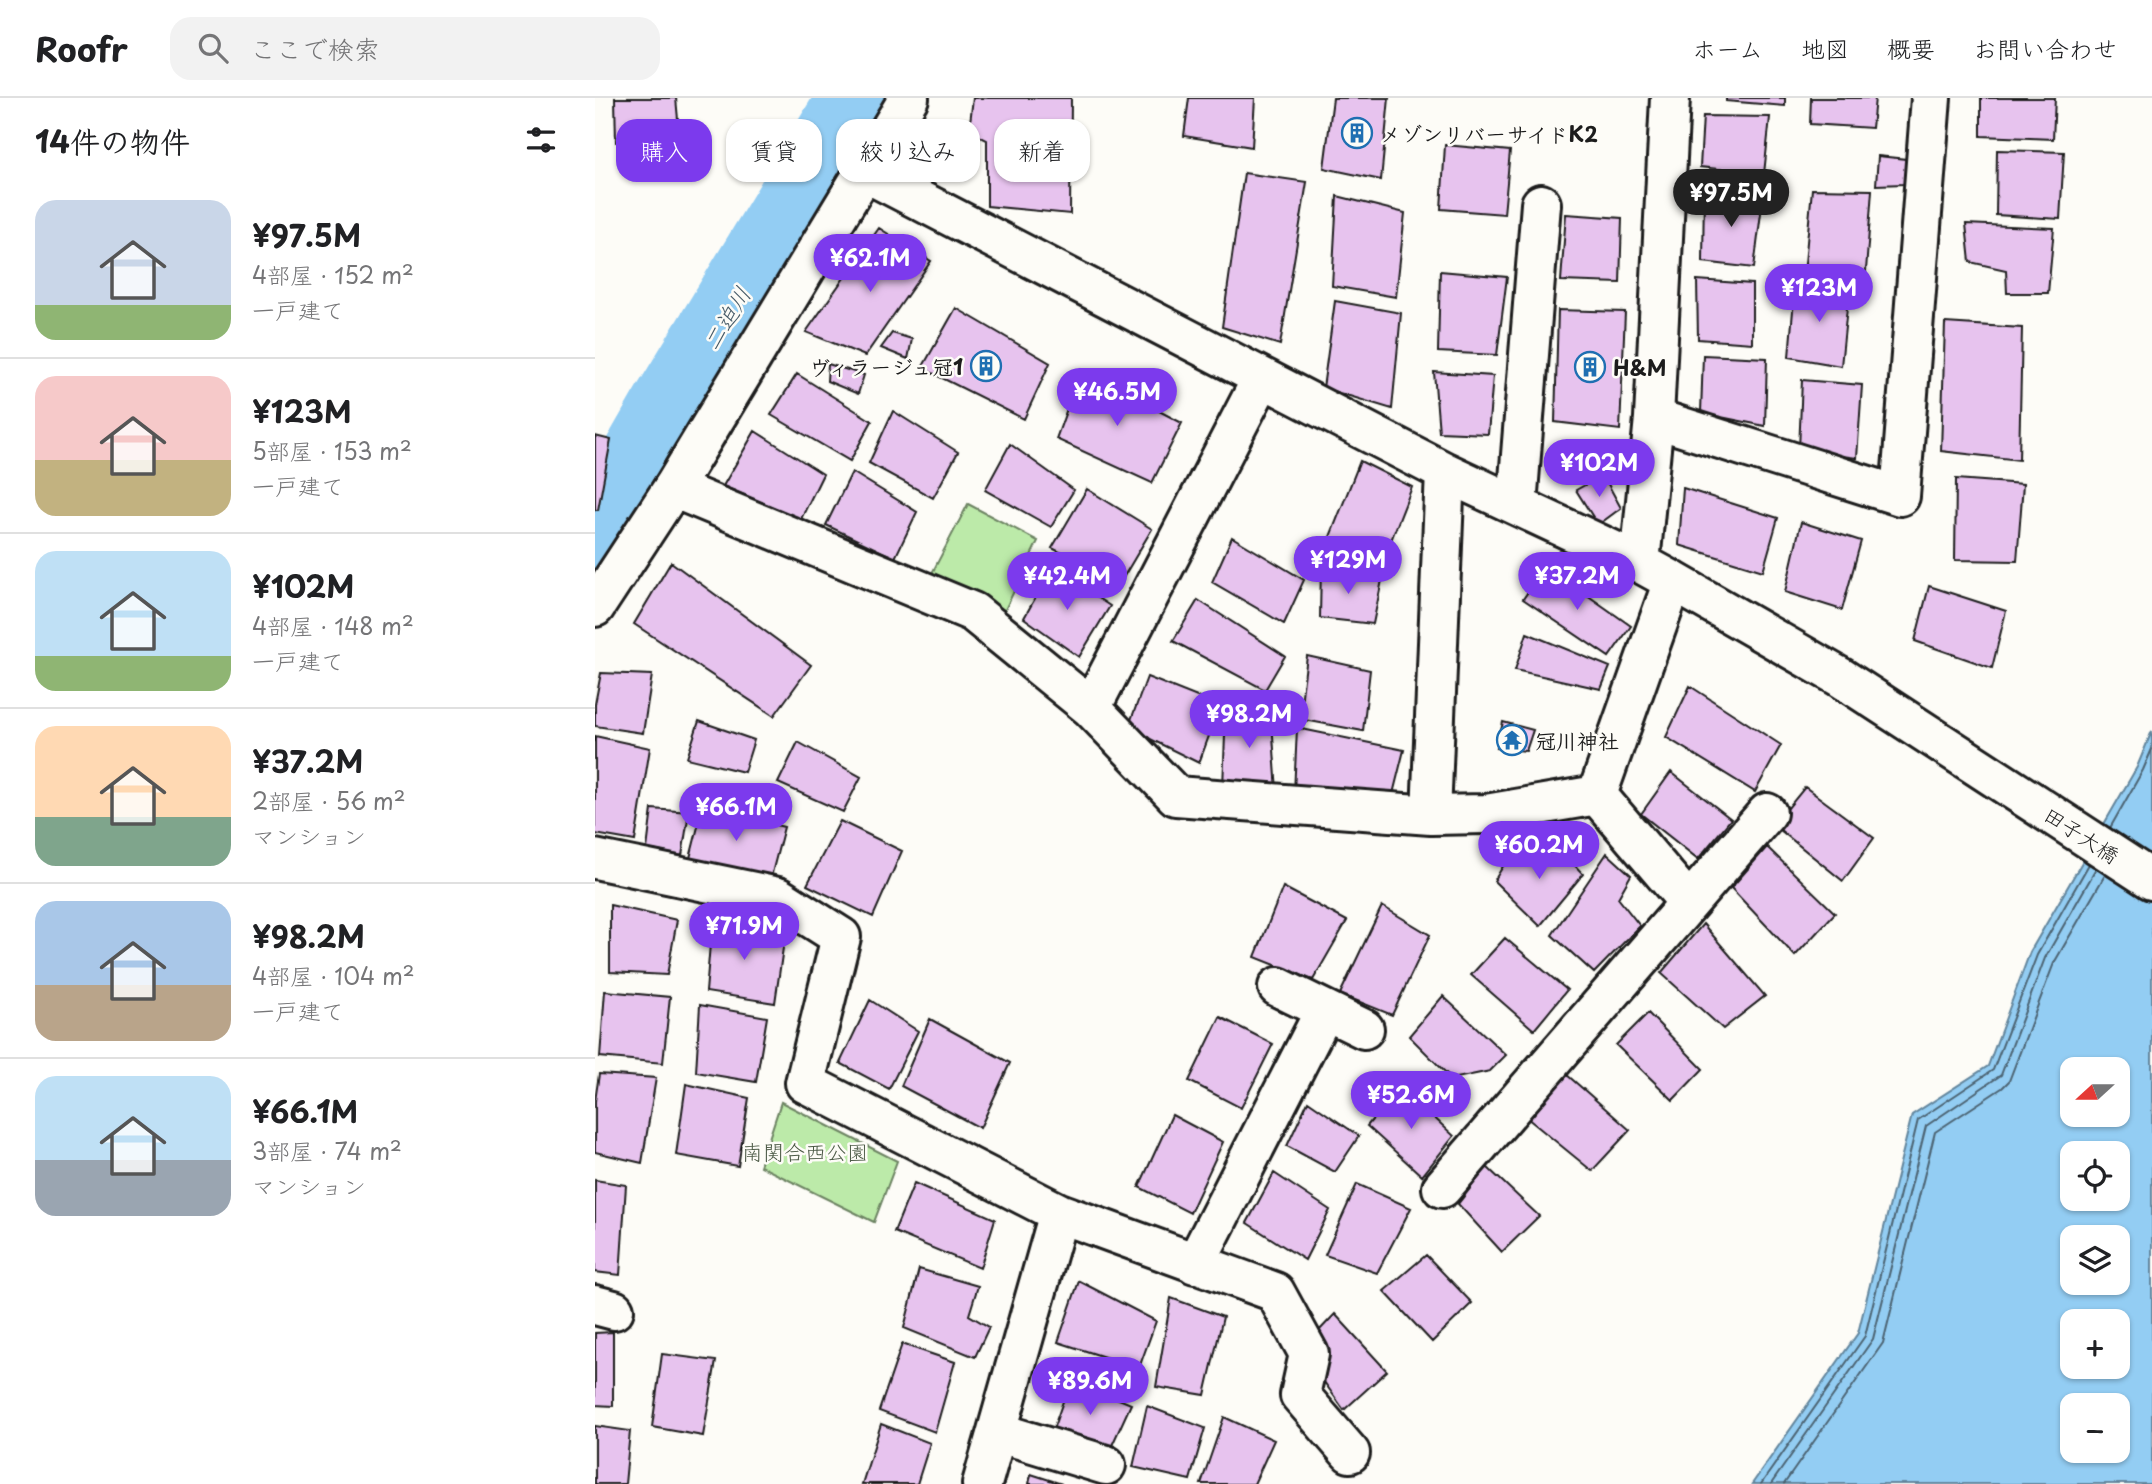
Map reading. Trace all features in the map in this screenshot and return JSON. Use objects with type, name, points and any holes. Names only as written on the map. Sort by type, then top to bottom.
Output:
[{"type":"street","points":[[897,119],[909,98]]},
{"type":"street","points":[[1640,563],[1654,418],[1670,98]]},
{"type":"street","points":[[1654,418],[1900,496],[1931,98]]},
{"type":"street","points":[[595,607],[673,488],[860,182]]},
{"type":"street","name":"田子大橋","points":[[885,182],[1445,472],[1674,581],[1840,677],[2152,880]]},
{"type":"street","points":[[1517,505],[1541,204]]},
{"type":"street","points":[[1091,709],[1262,378]]},
{"type":"street","points":[[1431,815],[1445,472]]},
{"type":"street","points":[[673,488],[973,612],[1091,709],[1176,796],[1431,815],[1486,814],[1597,795]]},
{"type":"street","points":[[1597,795],[1674,581]]},
{"type":"street","points":[[1597,795],[1689,903]]},
{"type":"street","points":[[1441,1188],[1767,813]]},
{"type":"street","points":[[595,859],[778,897],[841,937],[805,1083],[1059,1213],[1275,1292],[1309,1354],[1300,1395],[1350,1453]]},
{"type":"street","points":[[1278,987],[1364,1029]]},
{"type":"street","points":[[1195,1264],[1325,1010]]},
{"type":"street","points":[[982,1484],[1059,1213]]},
{"type":"street","points":[[997,1432],[1106,1465]]},
{"type":"green space","points":[[968,504],[1038,541],[1003,614],[931,575]]},
{"type":"green space","name":"南関合西公園","points":[[781,1102],[897,1161],[874,1222],[760,1166]]},
{"type":"water","points":[[2152,731],[2152,1484],[1752,1484],[1858,1333],[1912,1115],[1988,1066],[2030,952],[2137,767]]},
{"type":"building","points":[[615,98],[676,98],[678,119],[616,119],[616,142]]},
{"type":"building","points":[[973,98],[1071,98],[1071,119],[994,119],[994,182],[1070,182],[1070,214],[987,206],[987,140],[980,136],[980,119],[970,119]]},
{"type":"building","points":[[1189,98],[1255,98],[1252,147],[1184,136]]},
{"type":"building","name":"メゾンリバーサイドK2","points":[[1333,98],[1389,98],[1381,180],[1324,168]]},
{"type":"building","points":[[1726,98],[1785,98],[1785,106],[1726,101]]},
{"type":"building","points":[[1811,98],[1875,98],[1872,128],[1810,124]]},
{"type":"building","points":[[1981,98],[2055,98],[2053,139],[1981,136]]},
{"type":"building","points":[[1703,116],[1770,117],[1764,174],[1700,167]]},
{"type":"building","points":[[1445,145],[1510,151],[1504,214],[1441,209]]},
{"type":"building","points":[[1997,150],[2064,152],[2060,219],[1996,215]]},
{"type":"building","points":[[1878,156],[1906,159],[1904,184],[1876,185]]},
{"type":"building","points":[[1244,173],[1307,182],[1280,345],[1222,327]]},
{"type":"building","points":[[1812,189],[1872,190],[1865,284],[1804,274]]},
{"type":"building","points":[[1704,191],[1763,197],[1754,268],[1703,262]]},
{"type":"building","points":[[1337,196],[1405,213],[1396,297],[1332,286]]},
{"type":"building","points":[[1566,214],[1622,218],[1620,283],[1561,281]]},
{"type":"building","points":[[1966,224],[2054,228],[2048,293],[2007,293],[2006,270],[1970,262]]},
{"type":"building","points":[[879,228],[931,261],[865,356],[806,332]]},
{"type":"building","points":[[1440,271],[1507,277],[1497,355],[1438,352]]},
{"type":"building","points":[[1697,280],[1752,284],[1752,343],[1698,339]]},
{"type":"building","points":[[1795,287],[1849,288],[1841,366],[1789,357]]},
{"type":"building","points":[[1335,301],[1401,313],[1392,409],[1323,388]]},
{"type":"building","name":"ヴィラージュ冠1","points":[[956,308],[1050,363],[1024,419],[922,368]]},
{"type":"building","name":"H&M","points":[[1558,310],[1625,312],[1620,430],[1555,422]]},
{"type":"building","points":[[1945,323],[2022,328],[2019,460],[1941,451]]},
{"type":"building","points":[[892,333],[912,339],[908,359],[881,348]]},
{"type":"building","points":[[1703,355],[1767,358],[1765,426],[1701,413]]},
{"type":"building","points":[[828,364],[864,375],[858,394],[827,381]]},
{"type":"building","points":[[1081,370],[1182,423],[1152,483],[1056,439]]},
{"type":"building","points":[[1434,372],[1493,376],[1488,434],[1439,432]]},
{"type":"building","points":[[797,374],[872,421],[850,461],[771,415]]},
{"type":"building","points":[[1802,380],[1862,385],[1857,458],[1799,450]]},
{"type":"building","points":[[893,411],[958,452],[933,498],[869,463]]},
{"type":"building","points":[[755,431],[823,474],[801,519],[723,486]]},
{"type":"building","points":[[595,436],[611,440],[598,510],[595,510]]},
{"type":"building","points":[[1010,444],[1074,490],[1051,527],[985,490]]},
{"type":"building","points":[[1360,461],[1412,487],[1379,571],[1324,552]]},
{"type":"building","points":[[852,472],[917,512],[895,558],[826,525]]},
{"type":"building","points":[[1603,475],[1621,508],[1598,525],[1576,490]]},
{"type":"building","points":[[1956,479],[2023,484],[2017,561],[1955,560]]},
{"type":"building","points":[[1683,488],[1778,518],[1763,571],[1679,545]]},
{"type":"building","points":[[1087,489],[1152,529],[1120,583],[1052,548]]},
{"type":"building","points":[[1801,522],[1861,541],[1842,610],[1785,592]]},
{"type":"building","points":[[1232,537],[1304,580],[1284,624],[1212,582]]},
{"type":"building","points":[[671,562],[811,665],[774,716],[634,624]]},
{"type":"building","points":[[1321,565],[1382,580],[1373,624],[1320,618]]},
{"type":"building","points":[[1546,566],[1631,626],[1609,657],[1523,599]]},
{"type":"building","points":[[1052,568],[1110,606],[1079,657],[1024,618]]},
{"type":"building","points":[[1929,586],[2006,611],[1992,668],[1915,641]]},
{"type":"building","points":[[1198,600],[1285,656],[1265,690],[1173,641]]},
{"type":"building","points":[[1527,633],[1610,667],[1601,689],[1515,670]]},
{"type":"building","points":[[1307,656],[1370,670],[1363,731],[1299,719]]},
{"type":"building","points":[[601,673],[652,675],[643,733],[595,726],[595,704]]},
{"type":"building","points":[[1147,677],[1220,706],[1199,763],[1128,728]]},
{"type":"building","points":[[1690,686],[1781,745],[1755,792],[1666,737]]},
{"type":"building","points":[[1226,708],[1271,708],[1277,791],[1223,788]]},
{"type":"building","points":[[699,721],[754,740],[744,772],[687,758]]},
{"type":"building","points":[[1503,722],[1533,730],[1526,751],[1497,748]]},
{"type":"building","points":[[1297,728],[1404,750],[1391,802],[1294,793]]},
{"type":"building","points":[[595,736],[650,748],[635,841],[595,834]]},
{"type":"building","points":[[798,742],[861,777],[843,812],[778,783]]},
{"type":"building","points":[[1671,772],[1731,819],[1698,859],[1641,814]]},
{"type":"building","points":[[1805,787],[1874,838],[1843,881],[1774,825]]},
{"type":"building","points":[[703,807],[784,827],[771,877],[689,862]]},
{"type":"building","points":[[652,809],[689,812],[682,856],[647,849]]},
{"type":"building","points":[[840,821],[902,851],[873,917],[807,885]]},
{"type":"building","points":[[1553,842],[1583,874],[1540,926],[1494,881],[1514,848],[1531,865]]},
{"type":"building","points":[[1767,847],[1835,913],[1795,956],[1731,888]]},
{"type":"building","points":[[1607,853],[1631,875],[1618,898],[1640,926],[1594,973],[1552,935]]},
{"type":"building","points":[[1283,887],[1347,921],[1313,980],[1255,957]]},
{"type":"building","points":[[610,905],[677,920],[667,975],[610,972]]},
{"type":"building","points":[[1382,906],[1430,935],[1392,1015],[1340,994]]},
{"type":"building","points":[[712,920],[785,934],[775,1003],[706,992]]},
{"type":"building","points":[[1703,924],[1765,996],[1723,1029],[1661,973]]},
{"type":"building","points":[[1505,938],[1567,990],[1534,1030],[1471,975]]},
{"type":"building","points":[[605,991],[670,997],[663,1063],[600,1057]]},
{"type":"building","points":[[1443,996],[1506,1055],[1490,1071],[1452,1079],[1409,1036]]},
{"type":"building","points":[[870,1000],[918,1031],[889,1089],[840,1063]]},
{"type":"building","points":[[700,1005],[767,1017],[756,1082],[696,1072]]},
{"type":"building","points":[[1648,1013],[1703,1069],[1673,1100],[1616,1045]]},
{"type":"building","points":[[1220,1017],[1273,1044],[1241,1108],[1189,1081]]},
{"type":"building","points":[[930,1019],[1010,1063],[980,1128],[901,1086]]},
{"type":"building","points":[[599,1074],[656,1078],[642,1163],[595,1152],[595,1101]]},
{"type":"building","points":[[1566,1074],[1630,1130],[1592,1171],[1527,1118]]},
{"type":"building","points":[[686,1084],[749,1098],[738,1166],[676,1155]]},
{"type":"building","points":[[1400,1086],[1454,1136],[1422,1176],[1367,1126]]},
{"type":"building","points":[[1308,1101],[1359,1136],[1335,1172],[1287,1146]]},
{"type":"building","points":[[1172,1115],[1223,1142],[1190,1213],[1139,1187]]},
{"type":"building","points":[[1487,1167],[1539,1216],[1502,1252],[1458,1204]]},
{"type":"building","points":[[1274,1173],[1330,1210],[1305,1260],[1247,1223]]},
{"type":"building","points":[[595,1180],[626,1185],[620,1275],[595,1272]]},
{"type":"building","points":[[914,1183],[995,1219],[980,1268],[894,1232]]},
{"type":"building","points":[[1357,1184],[1411,1208],[1377,1273],[1325,1255]]},
{"type":"building","points":[[1426,1255],[1472,1303],[1432,1342],[1384,1291]]},
{"type":"building","points":[[919,1269],[978,1286],[969,1315],[989,1327],[975,1357],[904,1328]]},
{"type":"building","points":[[1079,1281],[1156,1321],[1139,1368],[1058,1342]]},
{"type":"building","points":[[1171,1298],[1223,1317],[1205,1395],[1156,1387]]},
{"type":"building","points":[[1335,1314],[1387,1371],[1344,1410],[1317,1372],[1317,1333]]},
{"type":"building","points":[[613,1332],[613,1406],[595,1405],[595,1333]]},
{"type":"building","points":[[902,1344],[955,1362],[935,1432],[879,1411]]},
{"type":"building","points":[[662,1354],[716,1361],[703,1436],[652,1427]]},
{"type":"building","points":[[1071,1379],[1131,1404],[1109,1452],[1051,1435]]},
{"type":"building","points":[[1147,1406],[1205,1428],[1190,1480],[1133,1467]]},
{"type":"building","points":[[1224,1417],[1274,1440],[1254,1484],[1201,1484]]},
{"type":"building","points":[[881,1424],[930,1443],[917,1484],[862,1484]]},
{"type":"building","points":[[595,1426],[630,1431],[625,1484],[595,1484]]},
{"type":"building","points":[[1031,1474],[1062,1484],[1029,1484]]},
{"type":"waterway","name":"二迫川","points":[[595,538],[667,413],[858,98]]},
{"type":"place","name":"メゾンリバーサイドK2","points":[[1357,133]]},
{"type":"place","name":"ヴィラージュ冠1","points":[[986,366]]},
{"type":"place","name":"H&M","points":[[1590,367]]},
{"type":"place","name":"冠川神社","points":[[1512,740]]}]
